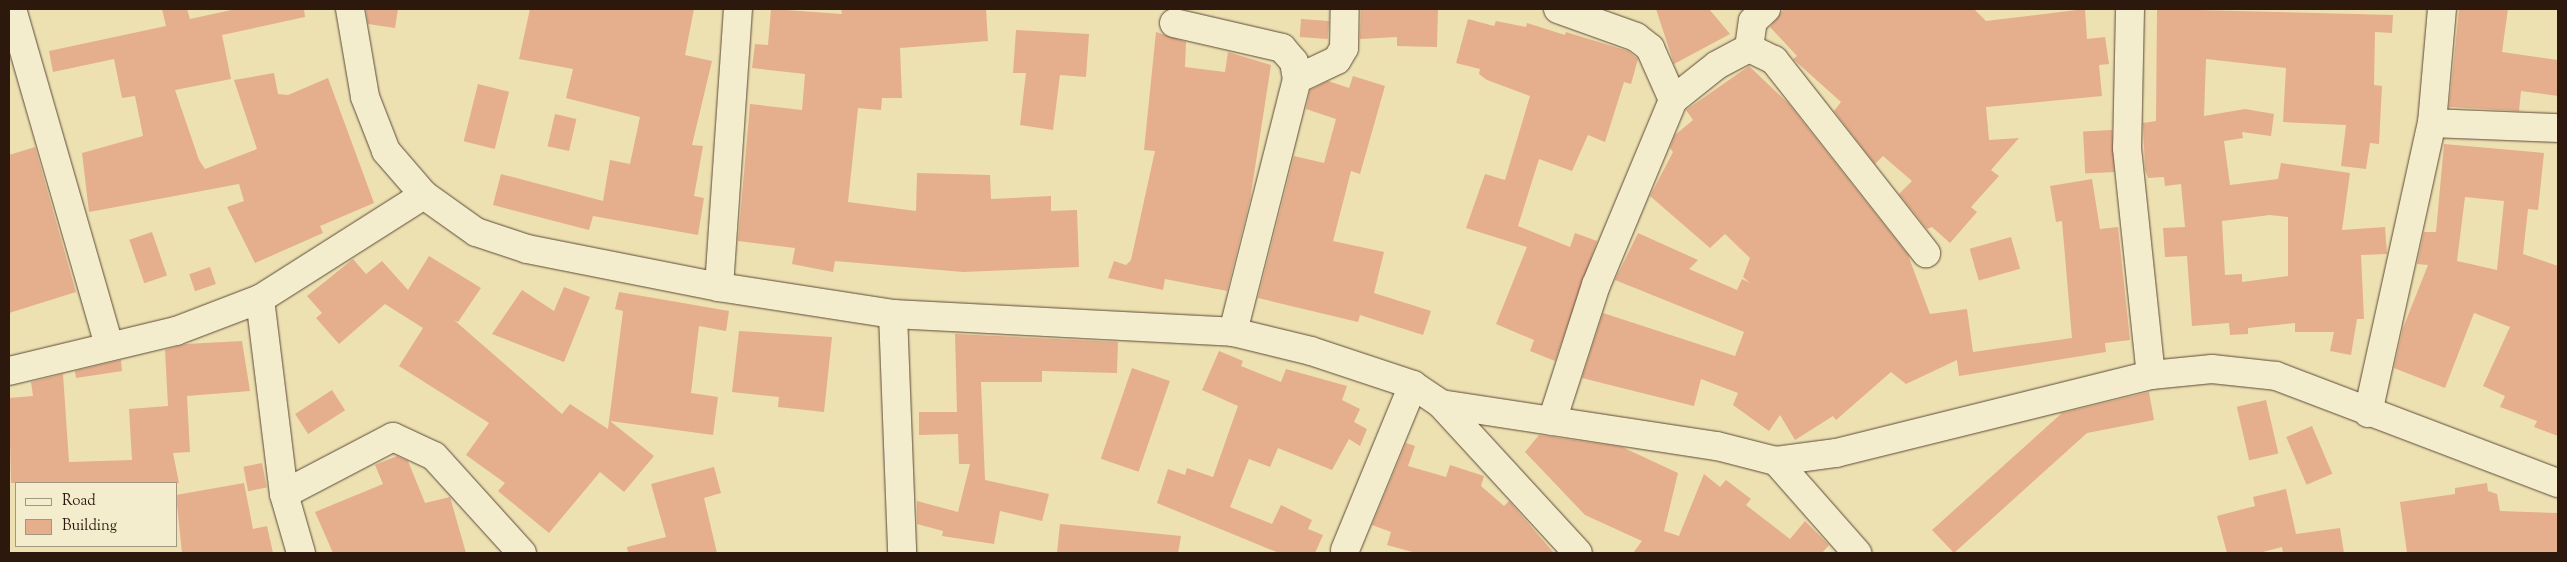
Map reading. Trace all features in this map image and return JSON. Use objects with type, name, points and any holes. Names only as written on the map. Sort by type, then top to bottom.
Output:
[{"type":"street","points":[[12,9],[17,67],[109,344]]},
{"type":"street","points":[[350,9],[372,115],[386,151],[424,196],[476,232],[527,249],[719,287],[893,314],[1233,332],[1311,351],[1413,385],[1442,404],[1578,553]]},
{"type":"street","points":[[719,287],[738,9]]},
{"type":"street","points":[[1297,79],[1337,60],[1344,48],[1345,9]]},
{"type":"street","points":[[1558,9],[1636,37],[1650,48],[1673,100]]},
{"type":"street","points":[[1749,48],[1754,21],[1766,9]]},
{"type":"street","points":[[2130,9],[2126,148],[2151,375]]},
{"type":"street","points":[[2368,413],[2432,123],[2442,9]]},
{"type":"street","points":[[1174,23],[1282,48],[1294,62],[1297,79],[1233,332]]},
{"type":"street","points":[[1552,421],[1596,285],[1673,100],[1717,65],[1749,48]]},
{"type":"street","points":[[1749,48],[1774,60],[1926,253]]},
{"type":"street","points":[[2432,123],[2558,128]]},
{"type":"street","points":[[9,371],[109,344],[176,331],[260,299],[424,196]]},
{"type":"street","points":[[260,299],[284,494],[301,553]]},
{"type":"street","points":[[893,314],[902,553]]},
{"type":"street","points":[[1442,404],[1717,446],[1776,461],[1836,453],[2151,375],[2212,369],[2276,376],[2368,413],[2558,483]]},
{"type":"street","points":[[1345,550],[1413,385]]},
{"type":"street","points":[[284,494],[393,437],[434,456],[522,553]]},
{"type":"street","points":[[1776,461],[1857,553]]},
{"type":"building","points":[[162,9],[187,9],[190,19],[236,9],[304,9],[305,17],[222,35],[231,79],[175,90],[199,160],[205,169],[257,149],[234,80],[274,73],[278,94],[288,95],[328,78],[374,203],[320,226],[323,233],[255,263],[227,207],[244,201],[239,184],[89,212],[82,153],[143,136],[135,96],[122,98],[114,59],[53,72],[49,51],[166,26]]},
{"type":"building","points":[[366,9],[398,9],[395,28],[368,24]]},
{"type":"building","points":[[530,9],[694,9],[685,55],[712,61],[692,145],[703,146],[694,196],[704,198],[698,235],[593,216],[589,230],[493,205],[501,174],[603,201],[610,160],[630,164],[640,117],[566,98],[573,69],[519,59]]},
{"type":"building","points":[[771,9],[842,14],[841,9],[986,9],[988,41],[900,48],[902,98],[882,98],[881,110],[858,108],[848,202],[916,211],[917,173],[990,175],[991,199],[1051,196],[1051,211],[1077,210],[1079,267],[963,272],[835,261],[833,272],[792,264],[795,248],[738,241],[750,104],[802,110],[805,74],[752,68],[755,44],[768,45]]},
{"type":"building","points":[[1361,9],[1438,9],[1437,47],[1397,46],[1397,37],[1360,39]]},
{"type":"building","points":[[1656,9],[1709,9],[1730,34],[1674,64]]},
{"type":"building","points":[[1784,9],[1974,9],[1986,21],[2085,9],[2087,39],[2105,37],[2109,64],[2099,65],[2102,96],[1986,107],[1989,140],[2019,138],[1991,170],[1999,176],[1971,207],[1977,212],[1950,243],[1932,227],[1927,229],[1899,194],[1912,181],[1883,156],[1875,164],[1834,111],[1841,102],[1793,59],[1797,56],[1770,27]]},
{"type":"building","points":[[2157,9],[2393,15],[2392,33],[2375,32],[2374,85],[2382,86],[2379,144],[2370,143],[2366,169],[2341,166],[2346,125],[2283,122],[2286,68],[2206,59],[2204,116],[2245,109],[2274,114],[2271,136],[2242,132],[2243,138],[2224,141],[2230,185],[2278,179],[2281,163],[2350,173],[2342,230],[2385,227],[2387,254],[2361,255],[2364,319],[2357,319],[2351,355],[2330,351],[2334,332],[2295,332],[2295,323],[2248,328],[2248,334],[2230,335],[2229,323],[2192,326],[2187,256],[2165,257],[2163,228],[2185,227],[2181,184],[2165,186],[2164,177],[2148,178],[2145,169],[2143,123],[2156,121]],"holes":[[[2270,215],[2288,217],[2288,276],[2242,282],[2242,274],[2225,275],[2222,221]]]},
{"type":"building","points":[[2459,9],[2508,9],[2502,52],[2558,60],[2558,96],[2521,91],[2519,111],[2449,107]]},
{"type":"building","points":[[1301,19],[1329,21],[1328,39],[1300,37]]},
{"type":"building","points":[[1468,19],[1494,26],[1496,21],[1526,27],[1527,23],[1565,35],[1566,32],[1628,51],[1638,59],[1631,84],[1624,82],[1605,142],[1588,135],[1572,171],[1539,159],[1518,226],[1570,247],[1575,233],[1597,241],[1555,361],[1530,351],[1534,340],[1496,324],[1527,247],[1466,228],[1485,174],[1505,180],[1530,96],[1487,80],[1479,74],[1480,69],[1456,63]]},
{"type":"building","points":[[1016,30],[1089,34],[1086,77],[1060,75],[1053,130],[1020,125],[1026,73],[1013,73]]},
{"type":"building","points":[[1156,32],[1186,42],[1185,67],[1225,72],[1228,52],[1271,65],[1250,200],[1227,291],[1165,279],[1163,290],[1108,278],[1114,261],[1126,265],[1131,260],[1155,151],[1144,150]]},
{"type":"building","points":[[1749,66],[1788,103],[1908,255],[1930,314],[1967,309],[1973,352],[2072,338],[2062,221],[2056,222],[2050,186],[2092,179],[2100,229],[2118,227],[2130,340],[2105,343],[2106,352],[1959,376],[1957,360],[1906,384],[1891,372],[1836,420],[1833,416],[1795,440],[1780,415],[1769,431],[1733,405],[1738,393],[1701,379],[1694,406],[1582,378],[1603,313],[1735,356],[1744,332],[1615,280],[1638,233],[1698,260],[1689,269],[1737,290],[1742,279],[1750,283],[1743,277],[1750,258],[1725,234],[1710,248],[1650,196],[1673,152],[1670,148],[1675,135],[1693,120],[1686,110]]},
{"type":"building","points":[[1353,76],[1385,86],[1360,174],[1351,171],[1333,241],[1384,252],[1374,293],[1431,311],[1423,335],[1360,315],[1358,322],[1258,298],[1294,156],[1324,163],[1336,119],[1306,109],[1310,90],[1328,81],[1349,88]]},
{"type":"building","points":[[478,84],[509,92],[495,149],[464,141]]},
{"type":"building","points":[[555,114],[576,119],[569,151],[548,146]]},
{"type":"building","points":[[2112,130],[2114,172],[2085,173],[2083,132]]},
{"type":"building","points":[[2444,144],[2544,153],[2538,210],[2528,209],[2523,254],[2558,266],[2558,436],[2534,427],[2537,421],[2500,407],[2505,396],[2483,386],[2510,327],[2474,313],[2445,388],[2394,368],[2403,328],[2428,265],[2417,264],[2424,232],[2436,232]],"holes":[[[2465,197],[2504,201],[2497,270],[2457,261]]]},
{"type":"building","points":[[35,147],[76,292],[9,313],[9,155]]},
{"type":"building","points":[[152,232],[167,275],[144,283],[129,240]]},
{"type":"building","points":[[2011,237],[2020,269],[1979,281],[1970,249]]},
{"type":"building","points":[[429,256],[481,288],[458,322],[454,320],[562,414],[570,404],[608,429],[623,311],[615,309],[619,292],[729,311],[726,331],[699,326],[691,393],[718,397],[713,435],[610,421],[654,456],[624,492],[600,472],[549,533],[498,491],[505,483],[466,455],[489,423],[399,366],[423,328],[385,304],[339,344],[316,318],[322,313],[307,296],[353,259],[366,274],[382,261],[408,290]]},
{"type":"building","points":[[210,267],[216,284],[195,291],[189,274]]},
{"type":"building","points":[[564,287],[590,297],[564,362],[492,334],[522,290],[554,311]]},
{"type":"building","points":[[739,331],[832,337],[824,412],[778,407],[779,397],[732,392]]},
{"type":"building","points":[[955,334],[1118,342],[1117,373],[1042,371],[1042,382],[981,382],[985,480],[1049,494],[1042,521],[1000,511],[994,544],[942,536],[943,531],[917,524],[917,501],[958,512],[970,464],[959,464],[958,434],[919,435],[919,412],[957,412]]},
{"type":"building","points":[[242,341],[250,391],[187,396],[190,452],[173,453],[179,483],[11,483],[9,398],[33,396],[31,382],[63,374],[69,462],[132,460],[129,409],[168,406],[165,350],[186,344]]},
{"type":"building","points":[[1219,351],[1243,361],[1241,366],[1281,382],[1286,369],[1347,386],[1342,400],[1360,409],[1354,422],[1367,429],[1360,446],[1349,439],[1332,470],[1278,448],[1270,467],[1249,459],[1230,507],[1272,524],[1281,505],[1312,520],[1308,529],[1323,535],[1315,553],[1279,553],[1157,503],[1168,469],[1185,475],[1187,468],[1213,477],[1238,406],[1202,390]]},
{"type":"building","points":[[121,360],[122,371],[76,378],[75,371]]},
{"type":"building","points":[[1132,368],[1170,381],[1139,472],[1101,459]]},
{"type":"building","points":[[332,390],[345,410],[308,434],[295,414]]},
{"type":"building","points":[[2149,392],[2154,420],[2087,433],[1954,553],[1932,530],[2062,413]]},
{"type":"building","points":[[2266,400],[2278,454],[2249,460],[2237,407]]},
{"type":"building","points":[[2312,426],[2332,474],[2307,485],[2286,437]]},
{"type":"building","points":[[1539,435],[1622,447],[1678,473],[1664,531],[1679,536],[1704,474],[1720,487],[1726,480],[1751,499],[1746,505],[1790,539],[1805,521],[1829,545],[1822,553],[1633,553],[1642,541],[1585,515],[1525,452]]},
{"type":"building","points":[[1406,443],[1415,446],[1408,466],[1446,477],[1450,465],[1484,476],[1481,486],[1504,506],[1509,501],[1554,553],[1416,553],[1387,545],[1391,532],[1372,525]]},
{"type":"building","points":[[397,456],[408,461],[425,503],[450,497],[466,553],[333,553],[315,512],[383,484],[375,465]]},
{"type":"building","points":[[262,463],[267,488],[248,491],[243,467]]},
{"type":"building","points":[[714,467],[721,493],[704,498],[717,553],[628,553],[627,547],[666,537],[651,484]]},
{"type":"building","points":[[244,483],[253,529],[267,526],[273,553],[182,553],[178,495]]},
{"type":"building","points":[[2487,483],[2488,491],[2497,494],[2500,511],[2558,513],[2558,553],[2407,553],[2400,502],[2455,494],[2455,488]]},
{"type":"building","points":[[2286,489],[2296,534],[2340,528],[2344,553],[2283,553],[2282,547],[2259,553],[2227,553],[2217,516],[2255,506],[2253,497]]},
{"type":"building","points":[[1060,524],[1181,536],[1178,553],[1057,553]]}]
